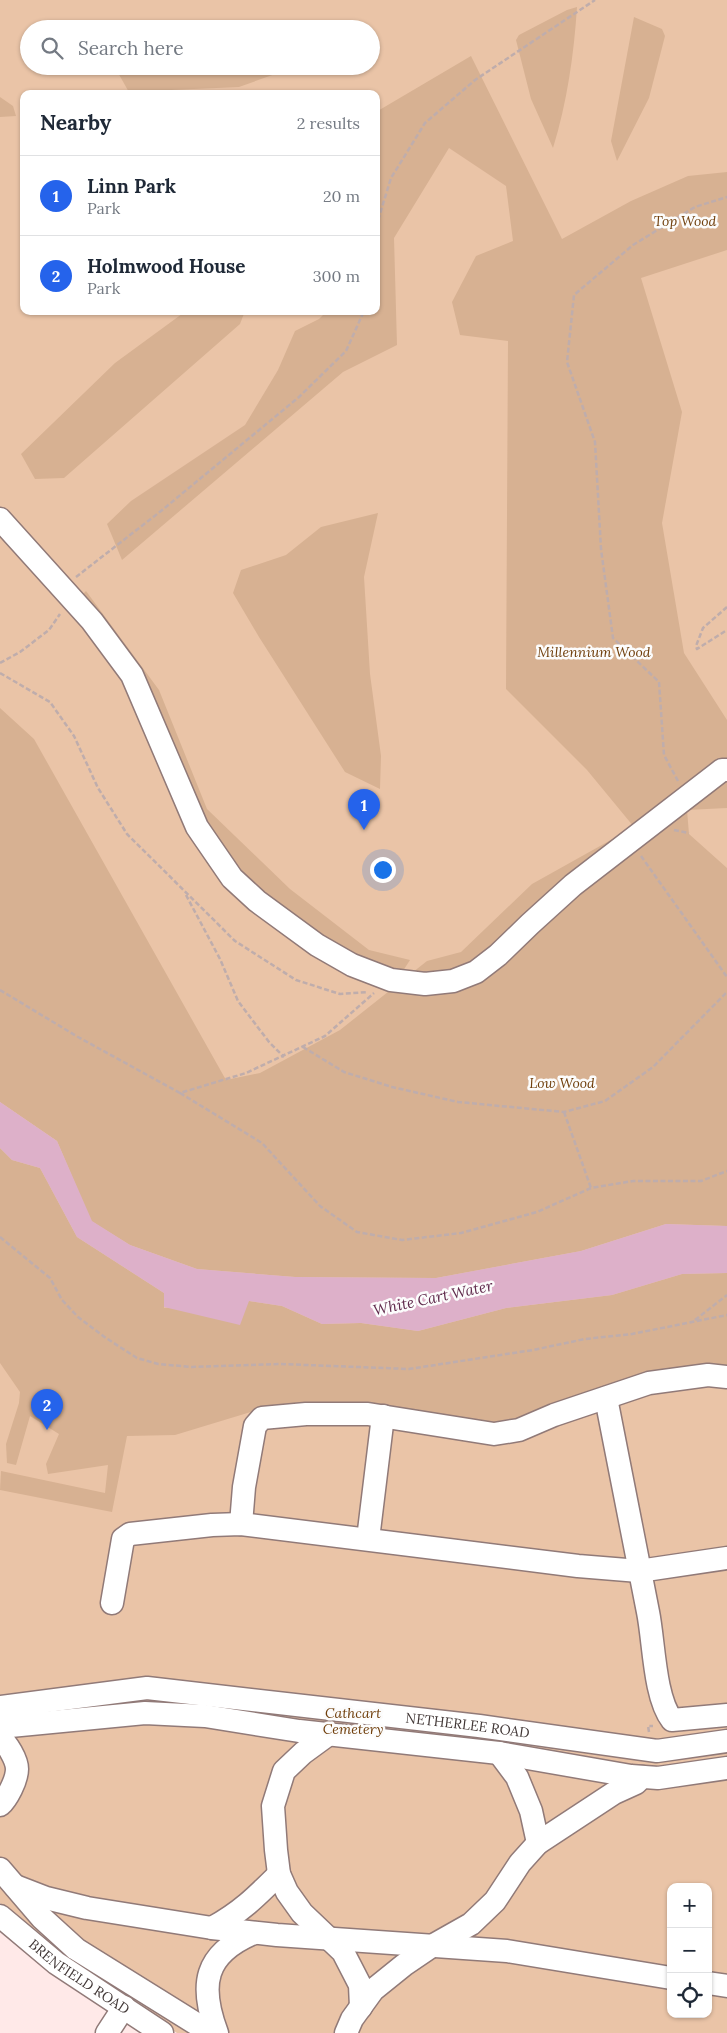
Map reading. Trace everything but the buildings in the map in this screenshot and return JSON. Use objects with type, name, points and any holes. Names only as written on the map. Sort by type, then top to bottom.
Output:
[{"type":"street","points":[[0,519],[92,621],[132,675],[197,827],[232,878],[257,901],[317,945],[352,965],[391,980],[425,984],[452,981],[476,972],[498,955],[573,885],[686,796],[725,769]]},
{"type":"street","points":[[241,1524],[244,1487],[255,1426],[262,1418],[315,1414],[368,1414],[494,1434],[519,1430],[554,1415],[649,1382],[708,1375],[727,1377]]},
{"type":"street","points":[[606,1398],[648,1613],[661,1695],[668,1714],[672,1720],[727,1715]]},
{"type":"street","points":[[368,1539],[383,1416]]},
{"type":"street","points":[[112,1603],[123,1539],[130,1534],[212,1525],[241,1524],[578,1566],[639,1571],[727,1558]]},
{"type":"street","name":"NETHERLEE ROAD","points":[[0,1706],[147,1688],[479,1726],[656,1750],[727,1742]]},
{"type":"street","points":[[0,1727],[145,1713],[205,1716],[330,1734],[499,1754],[642,1777],[658,1778],[727,1768]]},
{"type":"street","points":[[330,1734],[303,1753],[284,1771],[273,1806],[278,1874],[302,1913],[343,1952],[360,1985],[361,2007]]},
{"type":"street","points":[[0,1738],[7,1743],[17,1769],[8,1798],[0,1805]]},
{"type":"street","points":[[499,1754],[517,1778],[531,1811],[538,1843]]},
{"type":"street","points":[[346,2033],[352,2020],[373,1990],[404,1965],[432,1946],[471,1924],[495,1901],[520,1864],[538,1843],[614,1793],[636,1783],[642,1777]]},
{"type":"street","points":[[212,1928],[235,1916],[255,1899],[278,1874]]},
{"type":"street","points":[[7,1877],[46,1898],[87,1908],[212,1928],[254,1933],[507,1951],[667,1977]]},
{"type":"street","points":[[7,1877],[42,1918],[76,1949],[211,2033]]},
{"type":"street","name":"BRENFIELD ROAD","points":[[0,1916],[56,1963],[162,2033]]},
{"type":"street","points":[[217,2033],[207,1995],[210,1972],[222,1952],[236,1940],[254,1933]]},
{"type":"street","points":[[712,1984],[727,1986]]},
{"type":"street","points":[[107,2033],[124,2007]]},
{"type":"path","points":[[380,214],[391,178],[425,124],[475,80],[595,0]]},
{"type":"path","points":[[686,796],[664,756],[659,682],[613,638],[601,549],[595,442],[567,362],[574,295],[633,245],[695,207],[727,197]]},
{"type":"path","points":[[0,663],[20,652],[49,630],[66,593],[161,511],[299,397],[346,351],[363,315]]},
{"type":"path","points":[[727,607],[703,628],[696,646],[697,649],[727,630]]},
{"type":"path","points":[[0,672],[50,702],[74,736],[98,788],[127,834],[236,941],[296,980],[340,994],[377,991],[338,1027],[303,1048],[246,1073],[180,1093]]},
{"type":"path","points":[[630,840],[727,977]]},
{"type":"path","points":[[184,891],[220,959],[238,1001],[269,1042],[284,1057]]},
{"type":"path","points":[[0,990],[78,1037],[180,1093],[262,1143],[320,1206],[357,1232],[402,1240],[461,1233],[537,1212],[591,1188],[633,1181],[701,1181],[727,1171]]},
{"type":"path","points":[[303,1048],[344,1072],[392,1087],[458,1102],[564,1112],[605,1101],[653,1067],[727,992]]},
{"type":"path","points":[[564,1112],[591,1188]]},
{"type":"path","points":[[0,1237],[50,1278],[62,1300],[78,1316],[106,1338],[137,1358],[158,1364],[192,1368],[281,1364],[409,1369],[468,1358],[533,1350],[585,1339],[632,1334],[727,1315]]},
{"type":"path","points":[[694,1321],[727,1295]]},
{"type":"green space","points":[[0,0],[727,0],[727,2033],[177,2033],[59,1955],[0,1903]]},
{"type":"green space","points":[[577,7],[569,78],[553,148],[531,99],[516,40],[519,35],[567,10]]},
{"type":"green space","points":[[634,17],[662,29],[665,36],[649,98],[617,161],[611,141]]},
{"type":"green space","points":[[471,56],[562,239],[631,201],[688,176],[727,172],[727,250],[641,278],[682,412],[662,523],[684,653],[727,720],[727,808],[687,810],[689,834],[727,868],[727,1226],[666,1224],[581,1251],[436,1278],[295,1277],[197,1269],[130,1245],[91,1221],[57,1141],[0,1102],[0,708],[34,739],[226,1080],[260,1073],[340,1030],[427,961],[461,952],[532,884],[634,827],[587,770],[506,689],[508,341],[460,335],[452,302],[476,256],[513,241],[506,186],[449,148],[394,238],[397,345],[343,372],[122,560],[107,524],[131,501],[245,425],[278,370],[295,331],[323,315],[380,315],[380,110]]},
{"type":"green space","points":[[119,75],[272,75],[239,87],[128,90]]},
{"type":"green space","points":[[0,97],[13,106],[16,116],[0,117]]},
{"type":"green space","points":[[181,315],[243,315],[240,324],[64,478],[35,479],[21,454],[115,363]]},
{"type":"green space","points":[[378,513],[364,577],[370,674],[381,756],[380,789],[345,772],[233,593],[241,570],[286,555],[321,527]]},
{"type":"green space","points":[[86,591],[159,690],[207,809],[290,889],[369,950],[410,960],[399,977],[309,933],[233,871],[78,599]]},
{"type":"green space","points":[[0,1148],[12,1160],[40,1168],[77,1237],[164,1293],[164,1308],[249,1301],[282,1306],[322,1324],[361,1323],[418,1331],[506,1308],[612,1295],[682,1274],[727,1273],[727,1366],[711,1363],[652,1371],[563,1400],[508,1429],[254,1411],[175,1435],[127,1436],[112,1512],[0,1490],[1,1471],[105,1493],[108,1465],[48,1474],[46,1464],[59,1434],[30,1416],[16,1465],[7,1463],[6,1444],[19,1403],[20,1392],[0,1363]]},
{"type":"water","name":"White Cart Water","points":[[0,1102],[57,1141],[92,1221],[130,1245],[197,1269],[295,1277],[436,1278],[581,1251],[666,1224],[727,1226],[727,1273],[682,1274],[612,1295],[506,1308],[418,1331],[361,1323],[322,1324],[282,1306],[249,1301],[240,1325],[164,1307],[164,1293],[77,1237],[40,1168],[12,1160],[0,1148]]},
{"type":"place","name":"Linn Park","points":[[364,830]]},
{"type":"place","name":"Holmwood House","points":[[47,1430]]},
{"type":"park label","name":"Top Wood","points":[[685,221]]},
{"type":"park label","name":"Millennium Wood","points":[[594,652]]},
{"type":"park label","name":"Low Wood","points":[[562,1083]]},
{"type":"park label","name":"Cathcart Cemetery","points":[[353,1722]]}]
